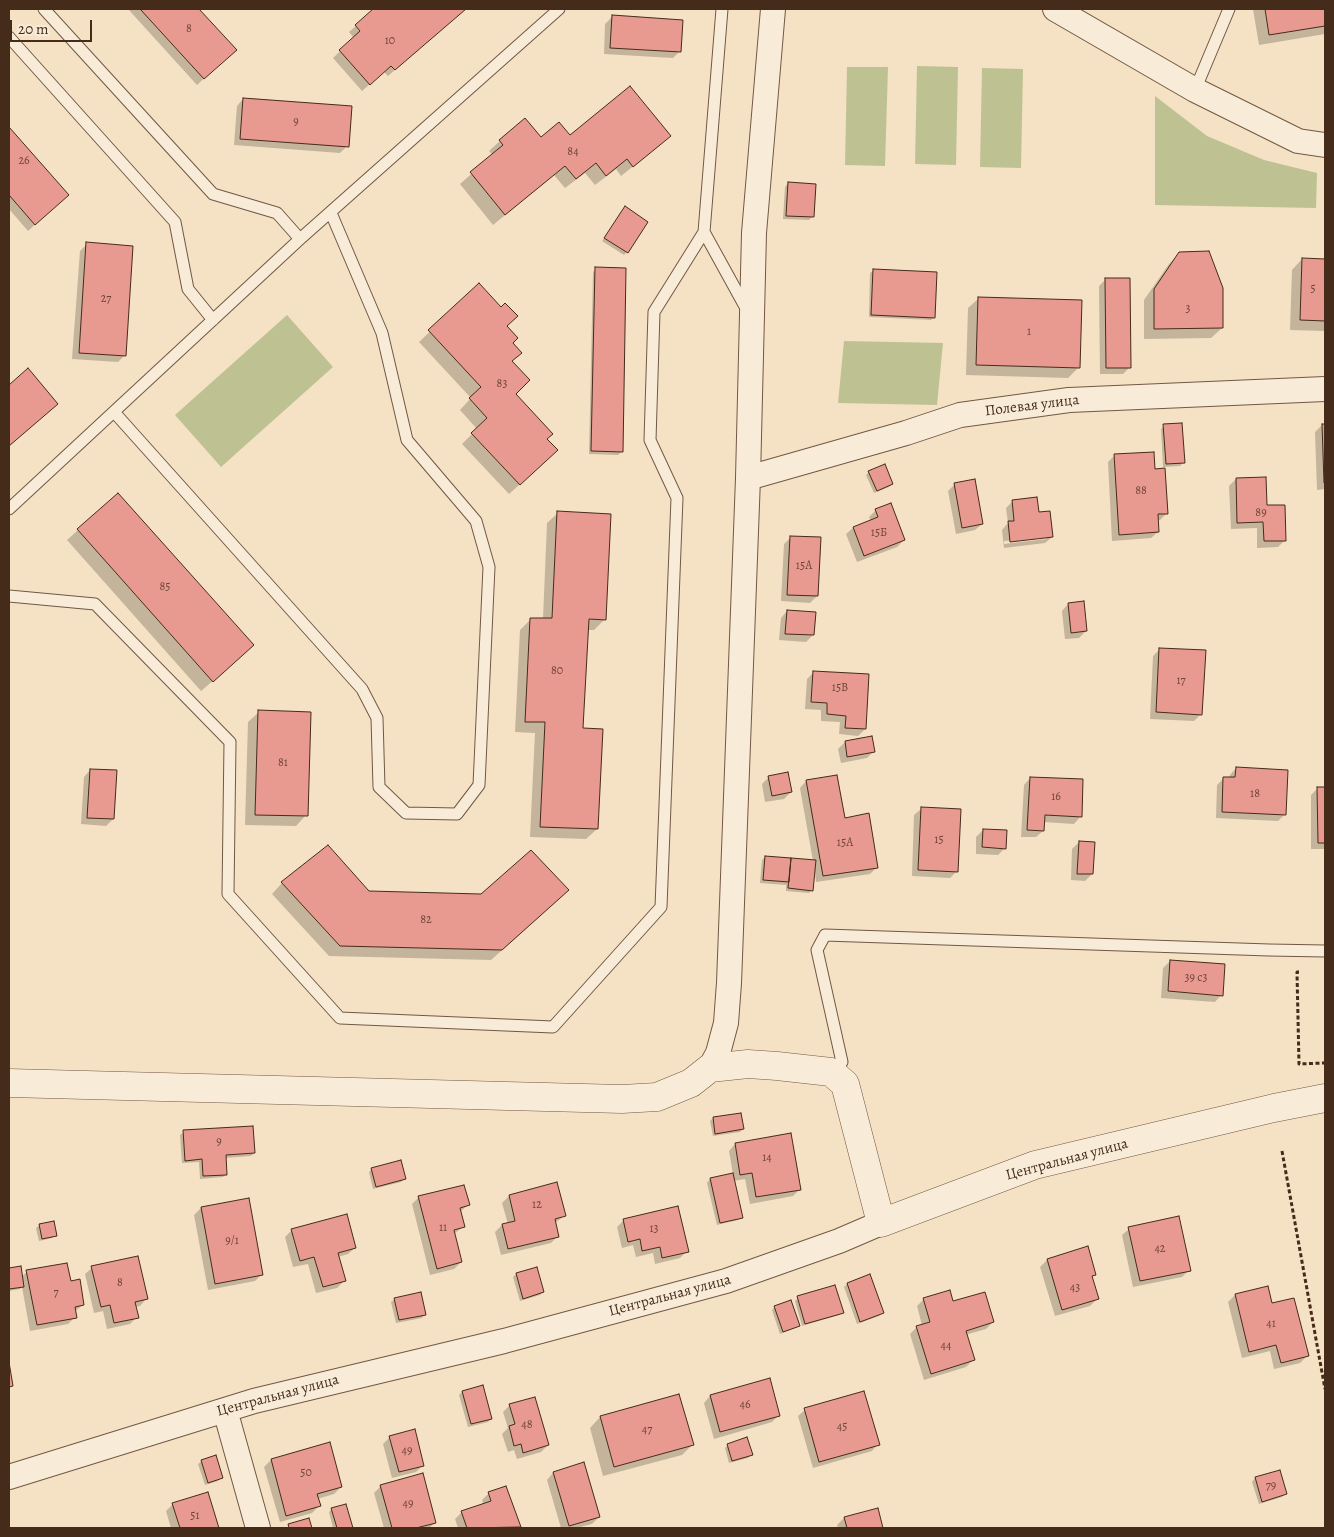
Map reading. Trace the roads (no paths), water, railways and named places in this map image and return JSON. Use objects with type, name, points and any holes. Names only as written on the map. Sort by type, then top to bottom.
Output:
[{"type":"street","points":[[9,1083],[622,1099],[657,1097],[691,1083],[710,1068],[718,1053],[726,1023],[729,983],[748,478],[754,233],[772,9]]},
{"type":"street","points":[[1055,9],[1195,90],[1298,141],[1325,145]]},
{"type":"street","name":"Полевая улица","points":[[748,478],[906,433],[960,415],[1069,400],[1325,388]]},
{"type":"street","points":[[710,1068],[748,1064],[831,1072],[845,1084],[880,1223]]},
{"type":"street","name":"Центральная улица","points":[[9,1477],[282,1394],[504,1341],[726,1281],[1034,1166],[1274,1108],[1325,1098]]},
{"type":"street","points":[[225,1410],[258,1528]]},
{"type":"lane","points":[[44,9],[213,194],[277,213],[300,240]]},
{"type":"lane","points":[[9,509],[300,240],[559,9]]},
{"type":"lane","points":[[9,596],[95,604],[230,742],[228,894],[340,1018],[553,1027],[661,907],[677,498],[650,440],[654,312],[704,232],[722,9]]},
{"type":"lane","points":[[1195,90],[1229,9]]},
{"type":"lane","points":[[9,37],[175,222],[188,289],[213,320]]},
{"type":"lane","points":[[114,412],[362,689],[378,718],[379,787],[406,813],[458,814],[479,785],[488,567],[476,522],[407,440],[382,333],[331,213]]},
{"type":"lane","points":[[704,232],[751,317]]},
{"type":"lane","points":[[831,1072],[842,1062],[817,950],[825,935],[1269,950],[1325,950]]}]
